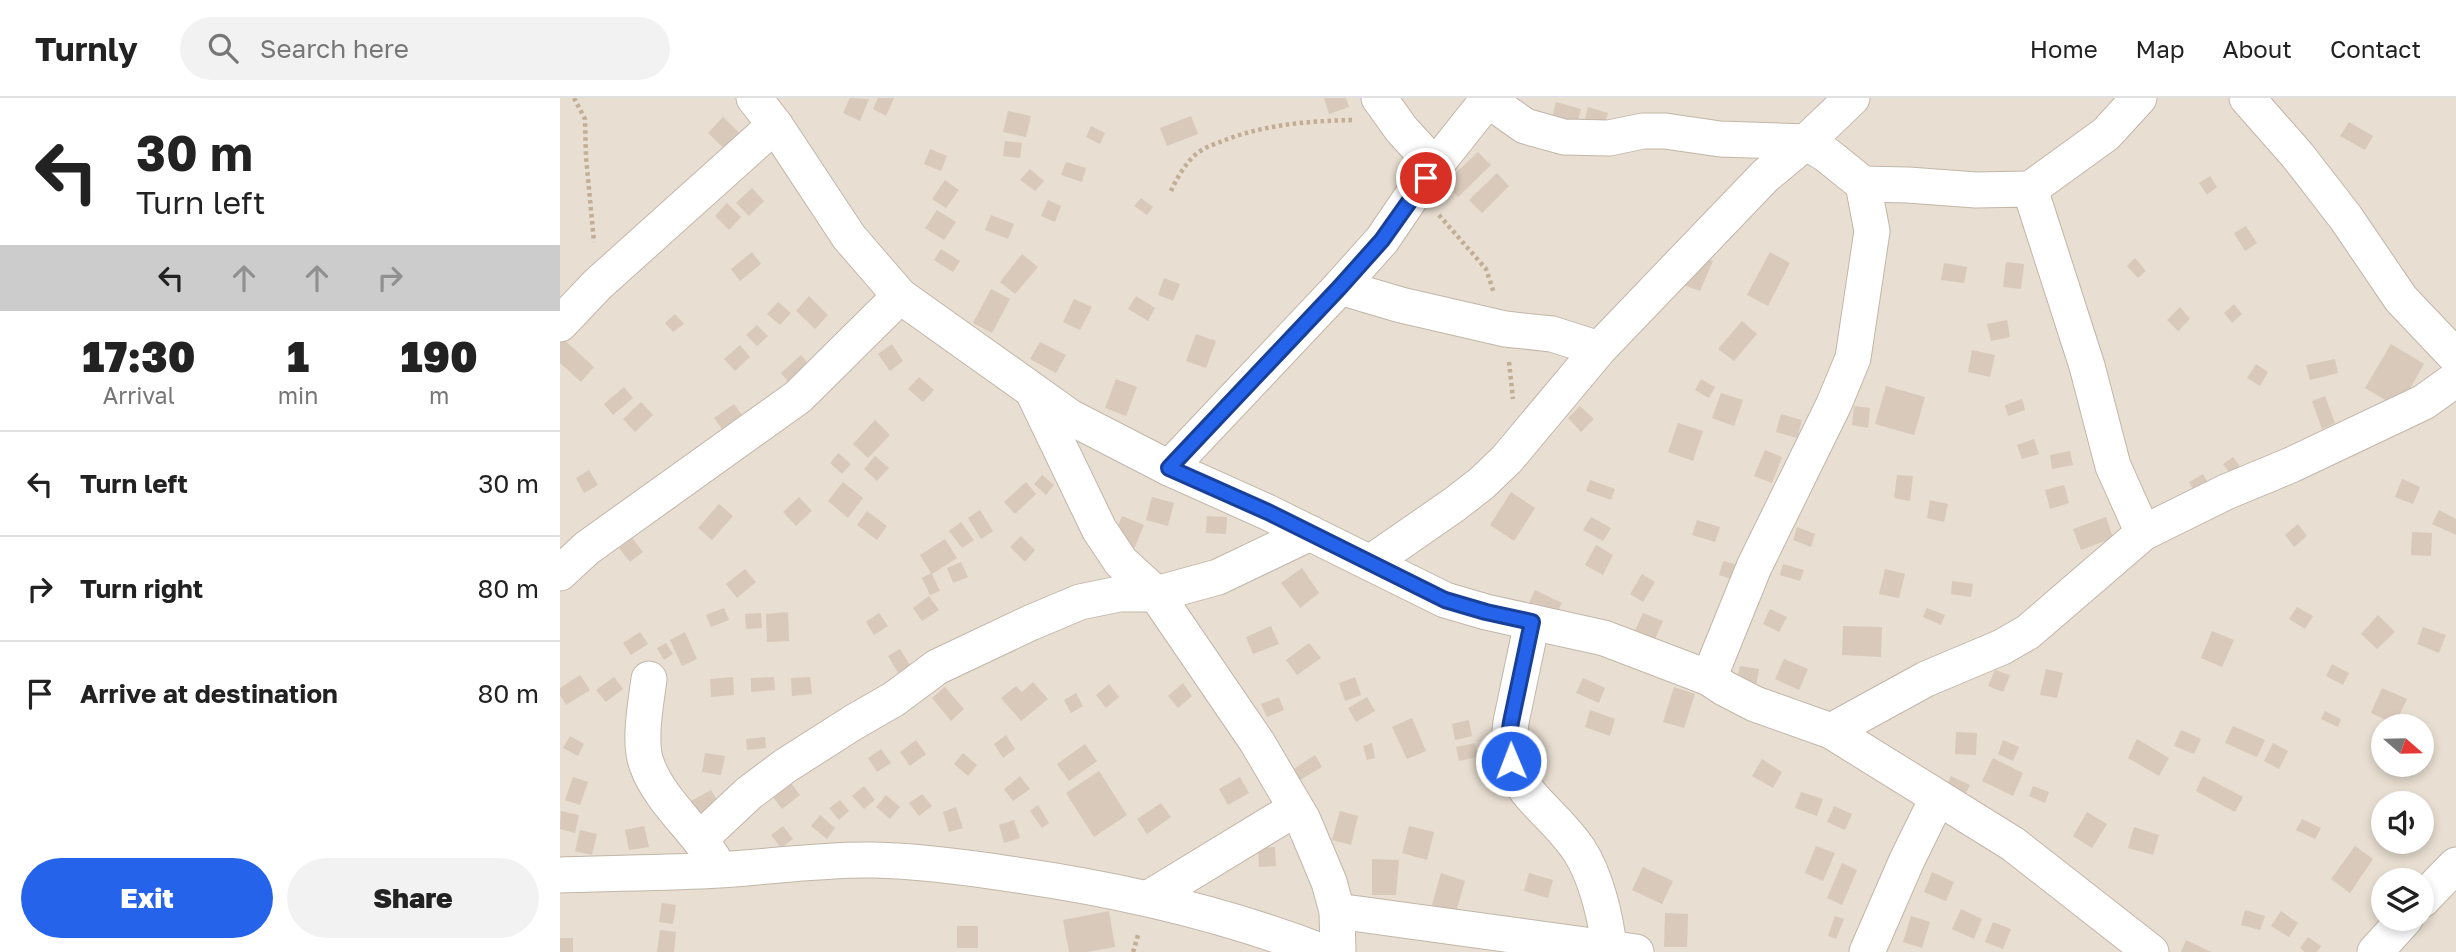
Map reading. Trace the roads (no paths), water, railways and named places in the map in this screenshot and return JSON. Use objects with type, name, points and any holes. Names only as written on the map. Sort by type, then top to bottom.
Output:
[{"type":"street","points":[[754,98],[775,125],[849,237],[901,296],[1034,394],[1070,417],[1169,468],[1310,533],[1445,600],[1486,612],[1604,638],[1709,678],[1755,704],[1831,731],[2012,844],[2151,952]]},
{"type":"street","points":[[1370,563],[1482,483],[1507,458],[1599,349],[1765,176],[1852,98]]},
{"type":"street","points":[[1169,468],[1382,240],[1435,166],[1489,99],[1525,126],[1564,137],[1609,138],[1643,131],[1665,131],[1720,139],[1805,142],[1863,184],[1976,190],[2030,189],[2106,134],[2139,98]]},
{"type":"street","points":[[2247,98],[2298,156],[2346,218],[2402,299],[2456,357]]},
{"type":"street","points":[[1386,109],[1435,166]]},
{"type":"street","points":[[560,324],[598,284],[775,125]]},
{"type":"street","points":[[1709,678],[1754,567],[1834,404],[1853,358],[1872,231],[1863,184]]},
{"type":"street","points":[[2030,189],[2080,343],[2113,466],[2143,533]]},
{"type":"street","points":[[1340,287],[1401,305],[1505,328],[1552,334],[1599,349]]},
{"type":"street","points":[[560,573],[587,548],[798,397],[901,296]]},
{"type":"street","points":[[1831,731],[1926,679],[2002,647],[2028,632],[2143,533],[2424,402],[2456,379]]},
{"type":"street","points":[[1034,394],[1099,529],[1121,562],[1156,594],[1257,742],[1303,820],[1329,882],[1337,911],[1338,952]]},
{"type":"street","points":[[701,838],[749,793],[785,766],[894,699],[937,667],[1030,622],[1080,602],[1119,594],[1156,594],[1218,577],[1310,533]]},
{"type":"street","points":[[1532,622],[1509,735],[1511,761],[1520,782],[1580,852],[1597,890],[1607,929],[1623,950]]},
{"type":"street","points":[[649,679],[645,709],[646,764],[658,786],[701,838],[720,870]]},
{"type":"street","points":[[1867,952],[1937,799]]},
{"type":"street","points":[[1149,898],[1295,809]]},
{"type":"street","points":[[560,875],[720,870],[873,860],[968,868],[1068,882],[1149,898],[1295,941],[1323,952]]},
{"type":"street","points":[[2434,888],[2456,865]]},
{"type":"street","points":[[1337,911],[1623,950]]},
{"type":"street","points":[[2375,952],[2394,931]]}]
